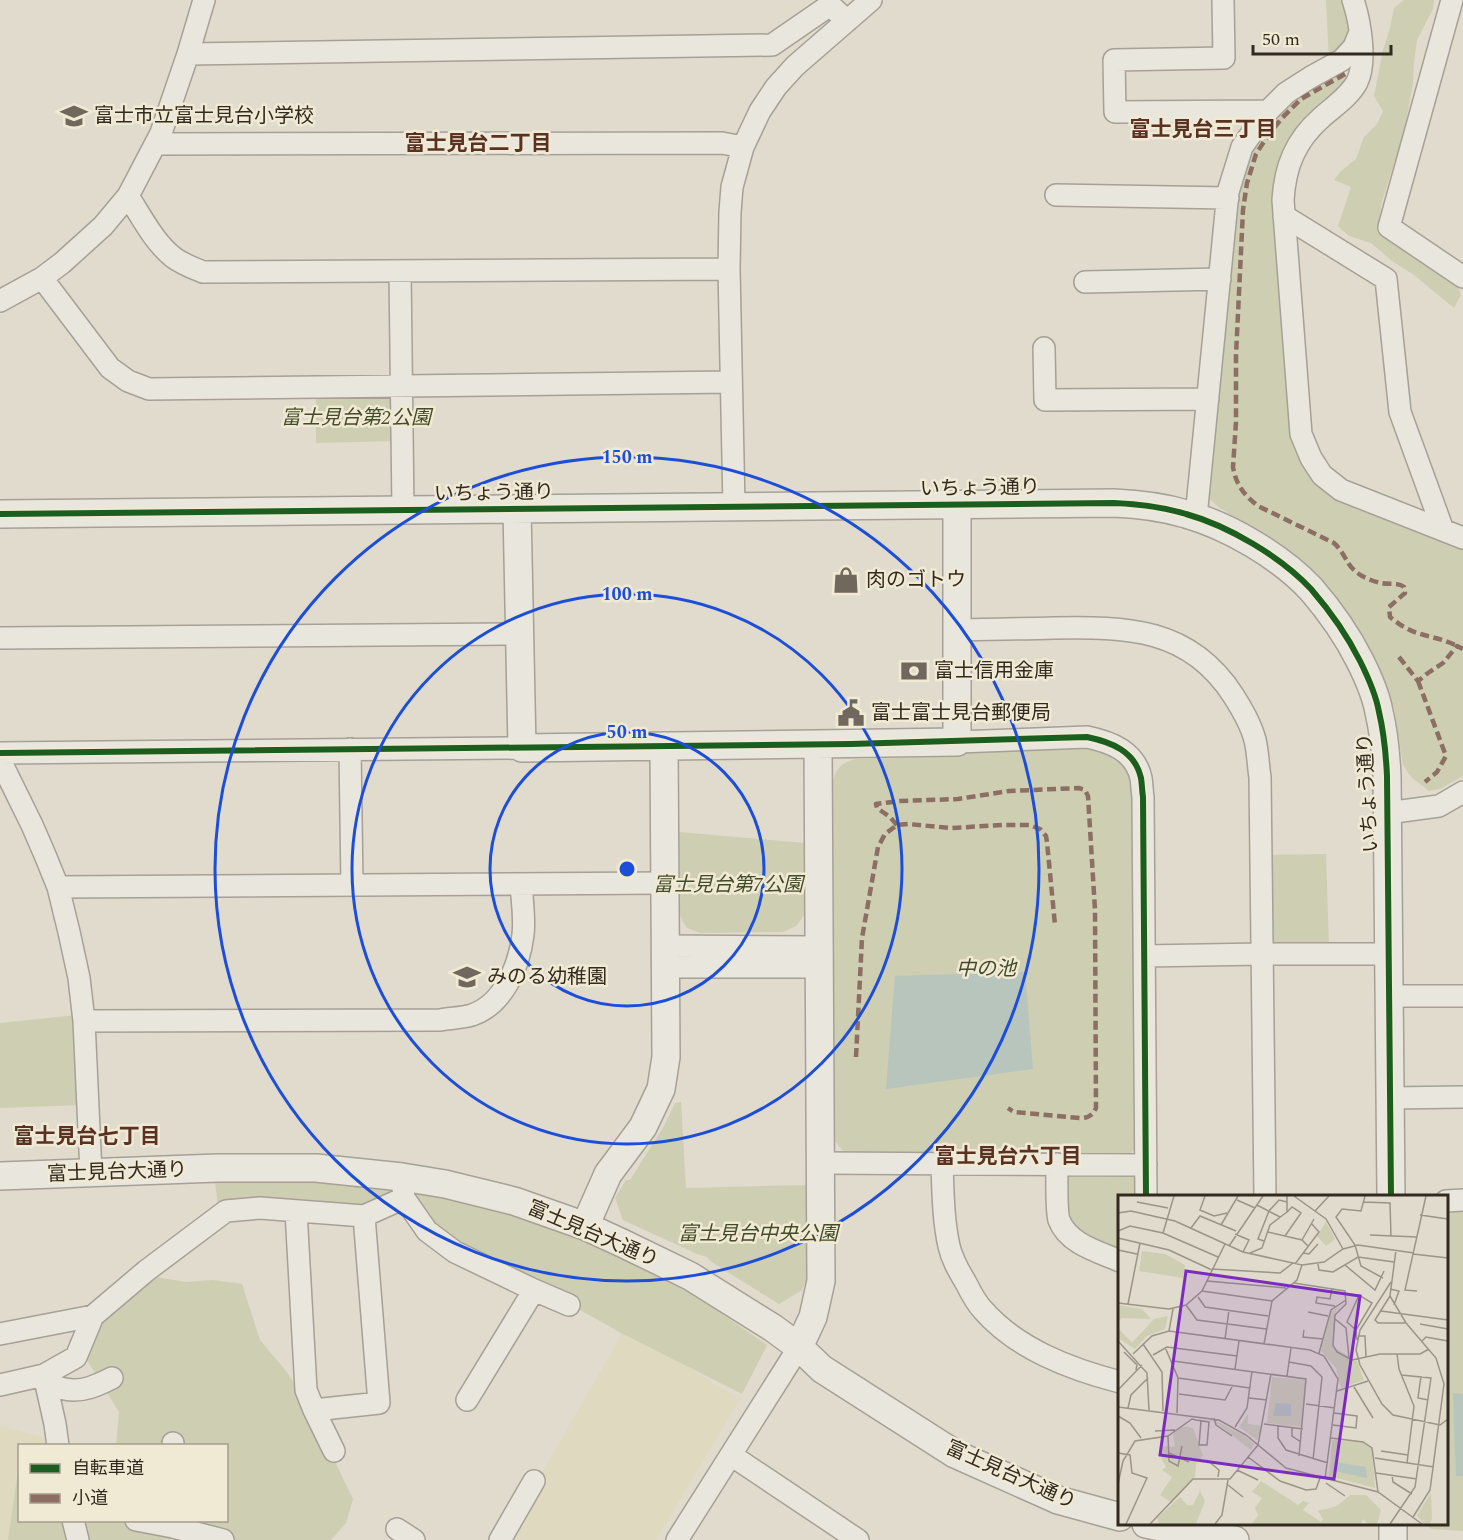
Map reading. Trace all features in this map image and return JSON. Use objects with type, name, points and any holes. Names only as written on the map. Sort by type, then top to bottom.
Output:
[{"type":"street","points":[[0,301],[42,278],[62,263],[103,226],[128,196],[156,144],[188,54],[204,0]]},
{"type":"street","points":[[734,507],[729,212],[732,187],[742,147],[760,111],[776,87],[795,66],[871,0]]},
{"type":"street","points":[[1223,0],[1224,58],[1114,60],[1115,112],[1267,111]]},
{"type":"street","points":[[1353,0],[1359,19],[1363,56],[1357,82],[1342,100],[1307,133],[1295,149],[1284,183],[1284,216],[1301,434],[1311,458],[1322,475],[1341,489],[1453,534]]},
{"type":"street","points":[[1452,0],[1389,227],[1463,277]]},
{"type":"street","points":[[188,54],[772,45],[830,4],[847,21]]},
{"type":"street","points":[[1196,517],[1228,192],[1242,147],[1267,111],[1286,93],[1342,60],[1354,47],[1360,32]]},
{"type":"street","points":[[156,144],[722,143],[742,147]]},
{"type":"street","points":[[1056,195],[1228,198]]},
{"type":"street","points":[[128,196],[159,243],[173,257],[203,272],[729,269]]},
{"type":"street","points":[[1284,216],[1386,279],[1400,412],[1453,534]]},
{"type":"street","points":[[400,271],[403,510]]},
{"type":"street","points":[[42,278],[110,368],[128,381],[149,388],[731,382]]},
{"type":"street","points":[[1085,282],[1220,279]]},
{"type":"street","points":[[1044,348],[1045,400],[1208,399]]},
{"type":"street","name":"いちょう通り","points":[[0,514],[1124,504],[1157,507],[1196,517],[1238,534],[1278,560],[1310,589],[1342,630],[1368,677],[1379,711],[1387,773],[1390,1195]]},
{"type":"street","points":[[957,505],[957,742]]},
{"type":"street","points":[[517,509],[522,748]]},
{"type":"street","points":[[957,630],[1103,627],[1139,631],[1171,641],[1196,654],[1224,680],[1244,711],[1255,740],[1260,777],[1265,1195]]},
{"type":"street","points":[[0,638],[520,634]]},
{"type":"street","points":[[0,753],[818,745],[1087,737],[1105,741],[1119,747],[1134,762],[1141,777],[1143,797],[1146,1195]]},
{"type":"street","points":[[677,1540],[799,1347],[813,1317],[821,1281],[818,745]]},
{"type":"street","points":[[585,1226],[608,1174],[643,1126],[661,1089],[666,1057],[664,746]]},
{"type":"street","points":[[350,749],[352,885]]},
{"type":"street","points":[[0,760],[32,825],[58,887],[76,967],[84,1021],[91,1173]]},
{"type":"street","points":[[1387,813],[1439,806],[1463,792]]},
{"type":"street","points":[[58,887],[665,883]]},
{"type":"street","points":[[84,1021],[440,1020],[472,1015],[487,1007],[499,996],[518,957],[523,934],[521,884]]},
{"type":"street","points":[[1144,956],[1388,954]]},
{"type":"street","points":[[665,956],[819,957]]},
{"type":"street","points":[[1389,996],[1463,996]]},
{"type":"street","points":[[1390,1098],[1463,1097]]},
{"type":"street","points":[[821,1163],[1146,1165]]},
{"type":"street","points":[[942,1164],[944,1211],[949,1246],[955,1265],[981,1309],[1017,1340],[1036,1351],[1075,1368],[1118,1382]]},
{"type":"street","points":[[1057,1164],[1058,1219],[1066,1233],[1078,1243],[1118,1261]]},
{"type":"street","name":"富士見台大通り","points":[[0,1176],[218,1168],[316,1168],[403,1187],[445,1184],[514,1201],[585,1226],[690,1276],[773,1328],[799,1347],[822,1369],[955,1454],[1058,1500],[1118,1517]]},
{"type":"street","points":[[0,1385],[45,1379],[76,1357],[93,1316],[146,1271],[226,1211],[260,1208],[364,1216],[403,1187],[427,1231],[455,1252],[569,1305]]},
{"type":"street","points":[[296,1211],[306,1390],[334,1451]]},
{"type":"street","points":[[314,1410],[379,1402],[364,1216]]},
{"type":"street","points":[[467,1400],[534,1290]]},
{"type":"street","points":[[0,1334],[93,1316]]},
{"type":"street","points":[[45,1379],[67,1390],[94,1387],[112,1378]]},
{"type":"street","points":[[45,1379],[58,1444]]},
{"type":"street","points":[[731,1455],[858,1540]]},
{"type":"street","points":[[500,1540],[534,1481]]},
{"type":"street","points":[[73,1522],[78,1540]]},
{"type":"street","points":[[141,1522],[223,1540]]},
{"type":"street","points":[[1151,1525],[1235,1540]]},
{"type":"shaded area","points":[[1025,972],[1033,1069],[886,1089],[895,976]]},
{"type":"shaded area","points":[[625,1329],[740,1399],[656,1540],[503,1540]]},
{"type":"shaded area","points":[[1453,1393],[1463,1394],[1463,1476],[1456,1476]]},
{"type":"shaded area","points":[[0,1426],[50,1439],[43,1444],[18,1444],[18,1471],[8,1540],[0,1540]]},
{"type":"green space","points":[[1326,0],[1345,0],[1353,22],[1345,45],[1329,60]]},
{"type":"green space","points":[[1404,0],[1434,0],[1433,9],[1417,40],[1413,83],[1404,133],[1381,204],[1379,228],[1390,242],[1455,279],[1461,295],[1454,308],[1371,243],[1349,236],[1338,226],[1351,187],[1334,180],[1356,159],[1364,137],[1377,124],[1383,111],[1374,96],[1394,8]]},
{"type":"green space","points":[[1342,70],[1347,81],[1287,150],[1309,472],[1463,546],[1463,776],[1440,789],[1429,791],[1411,777],[1403,765],[1394,708],[1379,669],[1355,624],[1321,580],[1284,547],[1220,508],[1207,497],[1234,193],[1251,142],[1292,98]]},
{"type":"green space","name":"富士見台第2公園","points":[[385,394],[395,401],[396,441],[316,443],[316,395]]},
{"type":"green space","name":"中の池","points":[[1080,744],[1117,754],[1133,776],[1139,1144],[1127,1157],[848,1157],[834,1140],[833,781],[838,769],[856,759],[955,757],[958,750]]},
{"type":"green space","name":"富士見台第7公園","points":[[679,832],[805,843],[805,914],[796,926],[783,932],[700,933],[687,928],[680,915]]},
{"type":"green space","points":[[1326,854],[1329,946],[1280,948],[1270,937],[1268,855]]},
{"type":"green space","points":[[77,1015],[82,1105],[0,1108],[0,1023]]},
{"type":"green space","name":"富士見台中央公園","points":[[681,1102],[686,1188],[807,1185],[806,1280],[802,1290],[779,1304],[707,1257],[623,1220],[615,1198],[626,1180],[630,1180],[664,1126],[675,1103]]},
{"type":"green space","points":[[1128,1171],[1139,1183],[1139,1195],[1118,1195],[1118,1253],[1077,1233],[1067,1221],[1065,1180],[1075,1172]]},
{"type":"green space","points":[[215,1181],[385,1182],[447,1194],[536,1221],[678,1283],[767,1345],[742,1394],[623,1334],[433,1228],[404,1198],[357,1216],[219,1217]]},
{"type":"green space","points":[[1463,1208],[1463,1531],[1432,1529],[1425,1525],[1448,1525],[1448,1209]]},
{"type":"green space","points":[[149,1276],[186,1282],[213,1280],[242,1284],[260,1340],[286,1371],[304,1398],[353,1499],[346,1523],[331,1540],[73,1540],[63,1534],[71,1540],[8,1540],[18,1471],[18,1522],[228,1522],[228,1444],[116,1444],[119,1412],[85,1357],[88,1328]]},
{"type":"marked path","points":[[1345,74],[1301,99],[1282,118],[1256,154],[1247,183],[1243,210],[1233,467],[1241,489],[1258,506],[1334,543],[1352,568],[1362,576],[1379,583],[1404,587],[1405,593],[1389,607],[1390,617],[1412,631],[1457,646]]},
{"type":"marked path","points":[[1399,657],[1418,681],[1443,663],[1457,646],[1463,649]]},
{"type":"marked path","points":[[1418,681],[1446,756],[1437,772],[1425,782]]},
{"type":"marked path","points":[[897,825],[877,808],[876,804],[958,799],[1009,791],[1079,788],[1085,790],[1088,796],[1095,910],[1096,1108],[1090,1116],[1085,1118],[1014,1112],[1008,1108]]},
{"type":"marked path","points":[[856,1057],[862,938],[878,847],[885,834],[897,825],[951,828],[1029,825],[1040,829],[1046,836],[1047,842],[1055,925]]},
{"type":"cycle path","points":[[0,514],[1114,503],[1150,506],[1202,519],[1219,526],[1270,554],[1311,589],[1355,651],[1378,706],[1387,776],[1391,1195]]},
{"type":"cycle path","points":[[0,753],[851,744],[1087,737],[1113,745],[1128,754],[1138,769],[1143,797],[1146,1195]]},
{"type":"place","name":"富士市立富士見台小学校","points":[[74,116]]},
{"type":"place","name":"肉のゴトウ","points":[[846,580]]},
{"type":"place","name":"富士信用金庫","points":[[914,671]]},
{"type":"place","name":"富士富士見台郵便局","points":[[851,713]]},
{"type":"place","name":"みのる幼稚園","points":[[467,977]]},
{"type":"district","name":"富士見台三丁目","points":[[1203,130]]},
{"type":"district","name":"富士見台二丁目","points":[[478,144]]},
{"type":"district","name":"富士見台七丁目","points":[[87,1137]]},
{"type":"district","name":"富士見台六丁目","points":[[1008,1157]]}]
